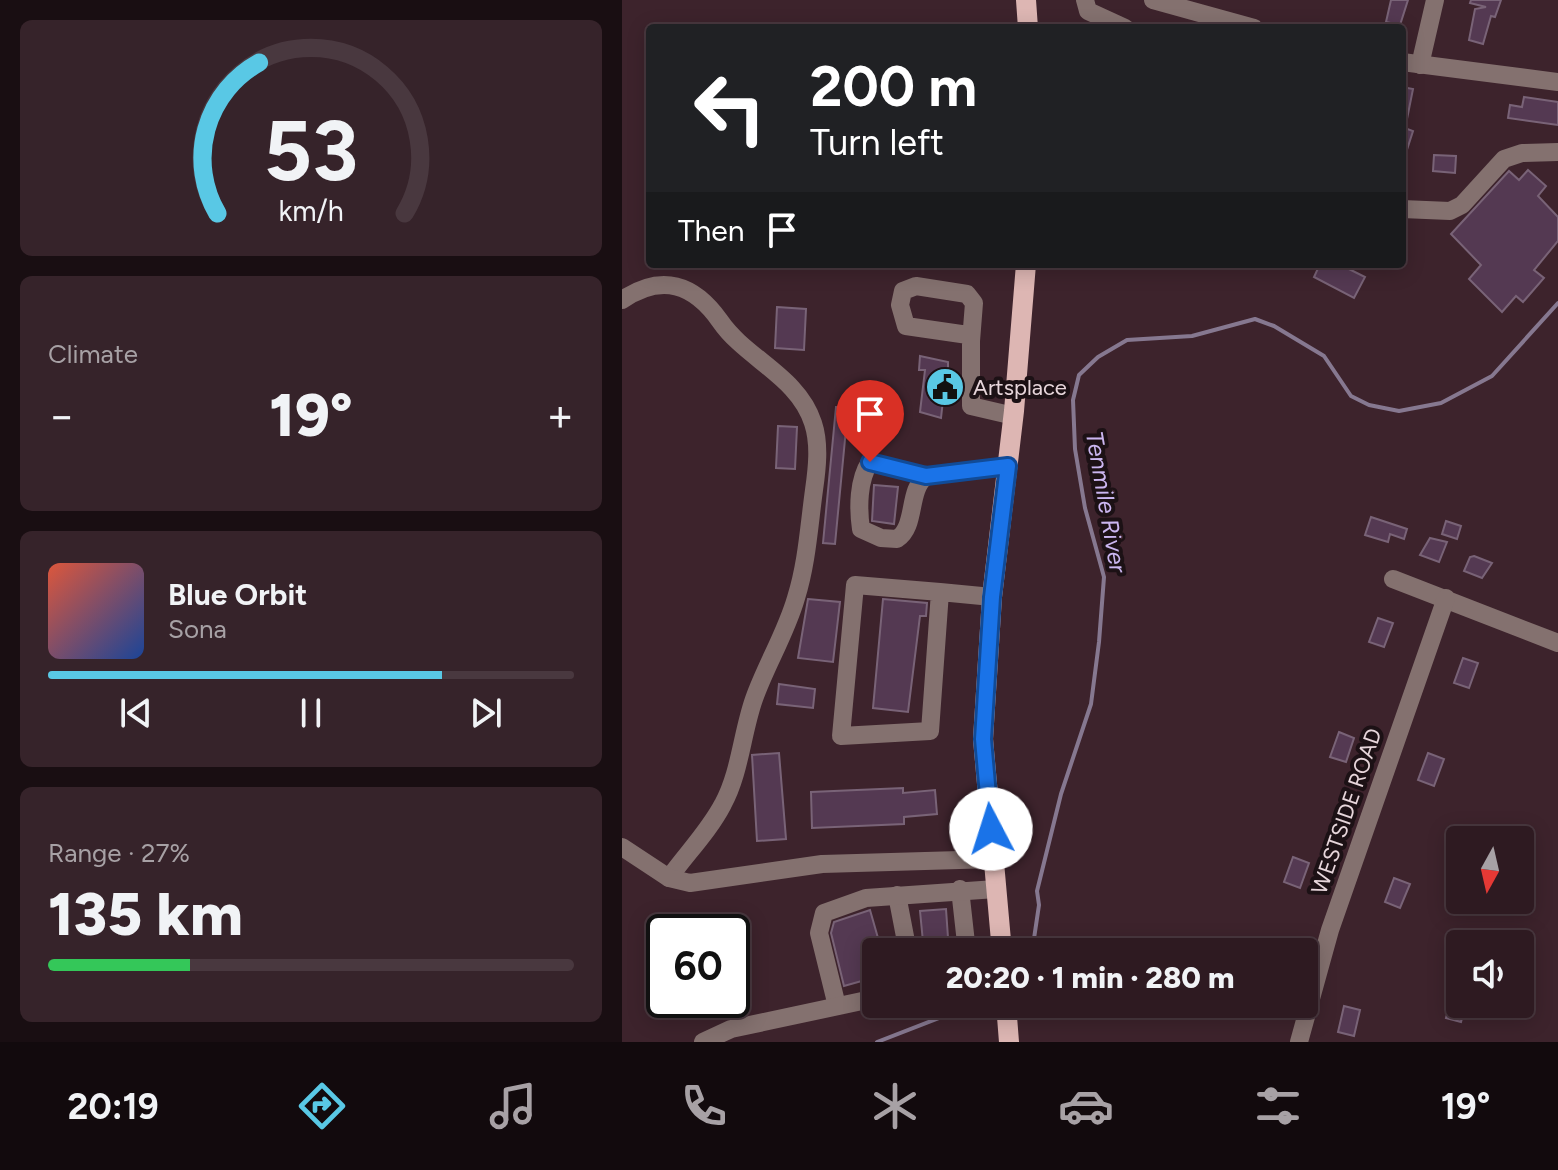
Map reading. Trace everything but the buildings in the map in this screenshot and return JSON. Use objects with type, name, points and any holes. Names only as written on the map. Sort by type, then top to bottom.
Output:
[{"type":"main road","points":[[1026,0],[1028,24]]},
{"type":"main road","points":[[1001,938],[983,739],[992,597],[1014,416],[1026,268]]},
{"type":"main road","points":[[1007,1018],[1009,1042]]},
{"type":"street","points":[[1085,0],[1088,11],[1116,24]]},
{"type":"street","points":[[1153,0],[1207,7],[1245,24]]},
{"type":"street","points":[[1435,0],[1411,63],[1558,82]]},
{"type":"street","points":[[1406,209],[1450,211],[1462,205],[1504,159],[1522,153],[1558,152]]},
{"type":"street","points":[[622,300],[645,287],[667,286],[688,289],[706,301],[723,325],[774,368],[804,404],[814,424],[818,463],[808,550],[796,598],[755,697],[725,801],[669,878]]},
{"type":"street","points":[[971,341],[971,406],[1014,416]]},
{"type":"street","points":[[926,476],[915,491],[902,536],[881,538],[861,529],[858,513],[864,471],[870,462],[926,476],[1008,466]]},
{"type":"street","points":[[1393,579],[1558,643]]},
{"type":"street","points":[[940,592],[930,731],[841,736],[855,585],[940,592],[992,597]]},
{"type":"street","name":"WESTSIDE ROAD","points":[[1299,1042],[1330,930],[1446,598]]},
{"type":"street","points":[[622,847],[669,878],[690,883],[822,864],[994,859]]},
{"type":"street","points":[[960,889],[965,938]]},
{"type":"street","points":[[837,1006],[819,933],[824,913],[866,898],[960,889],[996,889]]},
{"type":"street","points":[[897,895],[905,938]]},
{"type":"street","points":[[703,1042],[731,1029],[862,1001]]},
{"type":"waterway","name":"Tenmile River","points":[[1034,938],[1039,905],[1037,891],[1061,794],[1091,704],[1099,642],[1104,577],[1085,508],[1075,449],[1073,400],[1079,375],[1098,357],[1127,340],[1192,336],[1255,319],[1274,326],[1324,356],[1351,396],[1369,405],[1399,411],[1441,403],[1492,376],[1558,303]]},
{"type":"waterway","name":"Tenmile River","points":[[877,1042],[939,1018]]},
{"type":"place","name":"Artsplace","points":[[945,387]]},
{"type":"route","points":[[870,462],[926,476],[974,467],[1008,466],[992,597],[983,739],[991,829]]}]
